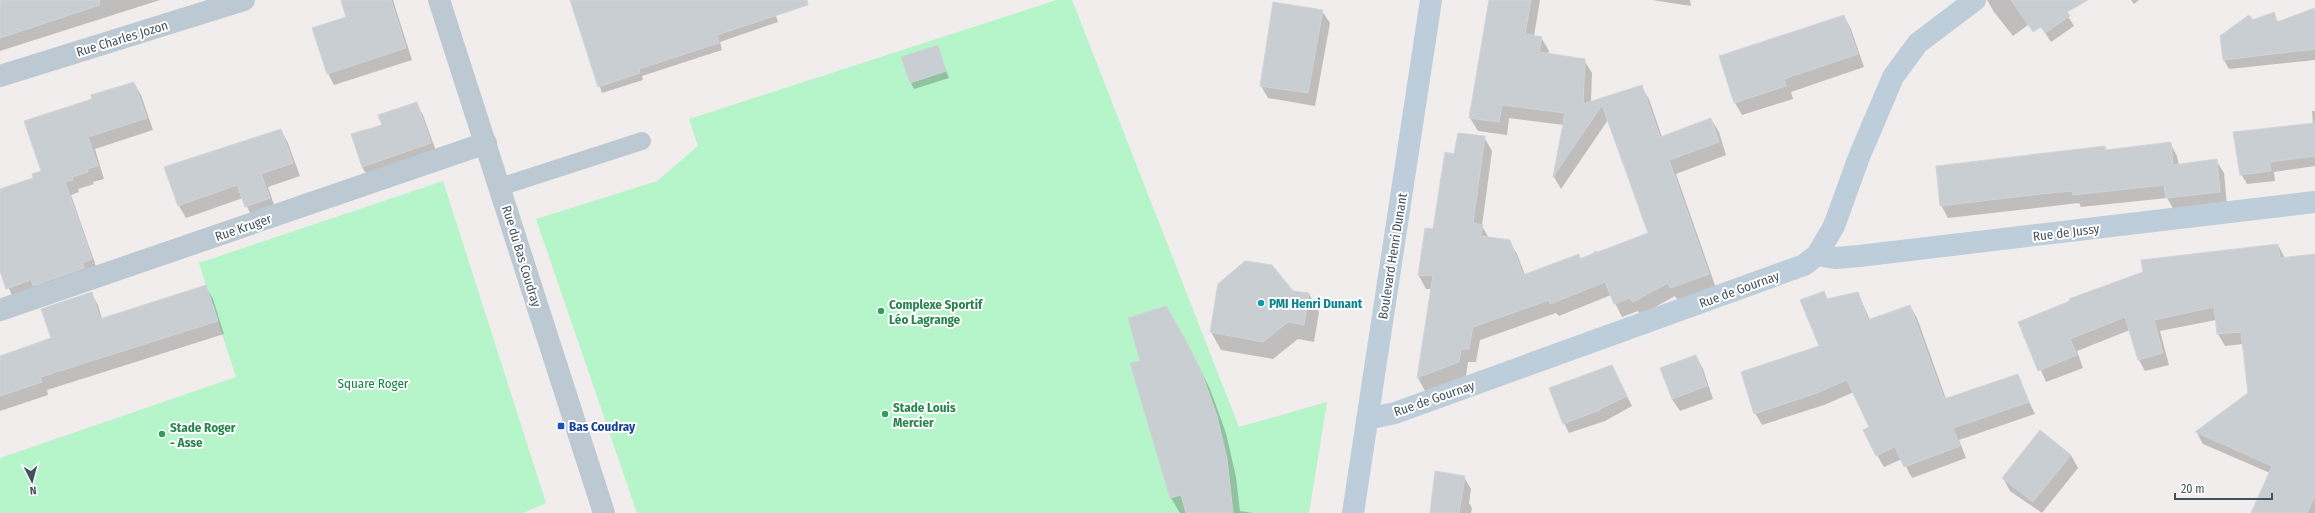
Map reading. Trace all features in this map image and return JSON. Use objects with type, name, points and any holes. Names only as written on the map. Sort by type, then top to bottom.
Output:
[{"type":"street","name":"Rue Charles Jozon","points":[[0,76],[244,0]]},
{"type":"street","name":"Rue du Bas Coudray","points":[[439,0],[604,513]]},
{"type":"street","name":"Boulevard Henri Dunant","points":[[1353,513],[1431,0]]},
{"type":"street","name":"Rue de Gournay","points":[[1367,419],[1402,410],[1804,265],[1817,255],[1834,226],[1859,157],[1893,77],[1918,43],[1975,0]]},
{"type":"street","name":"Rue Kruger","points":[[0,310],[486,143]]},
{"type":"street","name":"Rue de Jussy","points":[[1817,255],[1835,258],[1859,256],[2315,202]]},
{"type":"lane","points":[[500,187],[642,141]]},
{"type":"green space","name":"Complexe Sportif Léo Lagrange","points":[[1057,0],[1072,0],[1239,427],[1327,402],[1309,513],[637,513],[536,219],[657,181],[698,146],[689,119]]},
{"type":"green space","name":"Square Roger","points":[[443,181],[546,503],[523,513],[0,513],[0,458],[236,377],[199,263]]},
{"type":"building","points":[[0,0],[99,0],[100,5],[0,38]]},
{"type":"building","points":[[341,0],[391,0],[406,48],[327,74],[312,28],[346,17]]},
{"type":"building","points":[[570,0],[807,0],[808,5],[717,35],[719,43],[639,69],[640,73],[598,87]]},
{"type":"building","points":[[1489,0],[1531,0],[1525,34],[1542,37],[1539,52],[1585,59],[1583,104],[1642,85],[1660,137],[1711,118],[1719,142],[1669,160],[1709,274],[1670,288],[1668,283],[1633,302],[1629,298],[1614,304],[1605,282],[1550,304],[1549,300],[1473,327],[1469,349],[1461,349],[1459,362],[1417,378],[1433,275],[1418,276],[1425,228],[1433,229],[1445,152],[1454,154],[1458,133],[1485,136],[1473,223],[1483,225],[1481,236],[1510,240],[1523,275],[1579,254],[1580,259],[1594,253],[1594,251],[1598,252],[1648,233],[1602,105],[1553,177],[1565,113],[1502,105],[1499,122],[1469,118]]},
{"type":"building","points":[[2011,0],[2088,0],[2067,12],[2070,16],[2045,33],[2041,27],[2033,32]]},
{"type":"building","points":[[1273,2],[1323,10],[1308,93],[1260,86]]},
{"type":"building","points":[[2315,8],[2315,49],[2223,60],[2220,36],[2249,15],[2253,20],[2274,12],[2277,22]]},
{"type":"building","points":[[1844,15],[1858,54],[1784,79],[1786,86],[1734,103],[1719,56]]},
{"type":"building","points":[[938,45],[946,71],[910,83],[901,57]]},
{"type":"building","points":[[134,82],[147,118],[88,137],[98,166],[87,169],[88,172],[72,177],[73,180],[65,182],[92,259],[83,263],[84,268],[33,286],[31,280],[6,289],[0,271],[0,189],[33,178],[32,174],[41,171],[24,121],[92,99],[91,95]]},
{"type":"building","points":[[417,102],[431,143],[362,167],[351,134],[382,125],[378,115]]},
{"type":"building","points":[[2315,123],[2315,156],[2270,162],[2271,171],[2240,175],[2233,132]]},
{"type":"building","points":[[281,129],[293,163],[261,174],[270,198],[245,207],[237,185],[178,206],[164,167]]},
{"type":"building","points":[[2171,142],[2173,165],[2217,159],[2220,192],[2166,198],[2164,185],[2073,195],[2072,191],[2040,194],[1940,206],[1936,166],[2105,146],[2106,150]]},
{"type":"building","points":[[2278,244],[2280,258],[2315,254],[2315,495],[2307,513],[2251,513],[2272,466],[2195,432],[2248,393],[2241,332],[2217,334],[2214,307],[2154,320],[2163,353],[2138,360],[2125,317],[2070,339],[2077,355],[2038,371],[2018,322],[2070,301],[2069,299],[2143,272],[2141,260]]},
{"type":"building","name":"PMI Henri Dunant","points":[[1245,261],[1272,265],[1293,291],[1309,293],[1304,325],[1288,322],[1263,342],[1210,332],[1218,284]]},
{"type":"building","points":[[206,285],[218,321],[41,377],[42,382],[0,396],[0,356],[51,338],[41,309],[92,292],[100,319]]},
{"type":"building","points":[[1824,291],[1827,299],[1858,292],[1868,320],[1910,305],[1944,399],[2018,374],[2029,402],[1953,428],[1960,446],[1904,467],[1895,447],[1876,456],[1863,430],[1869,427],[1847,380],[1817,393],[1754,414],[1741,372],[1819,346],[1800,300]]},
{"type":"building","points":[[1166,306],[1201,371],[1217,416],[1227,459],[1233,513],[1186,513],[1181,495],[1170,498],[1130,363],[1140,361],[1128,318]]},
{"type":"building","points":[[1696,355],[1707,386],[1672,399],[1660,368]]},
{"type":"building","points":[[1612,365],[1627,396],[1600,410],[1563,424],[1549,388]]},
{"type":"building","points":[[2040,430],[2071,455],[2033,502],[2002,478]]},
{"type":"building","points":[[1435,471],[1465,476],[1459,513],[1430,513]]},
{"type":"place","name":"PMI Henri Dunant","points":[[1261,303]]},
{"type":"place","name":"Complexe Sportif Léo Lagrange","points":[[881,311]]},
{"type":"place","name":"Stade Louis Mercier","points":[[885,414]]},
{"type":"place","name":"Bas Coudray","points":[[561,426]]},
{"type":"place","name":"Stade Roger - Asse","points":[[162,434]]}]
